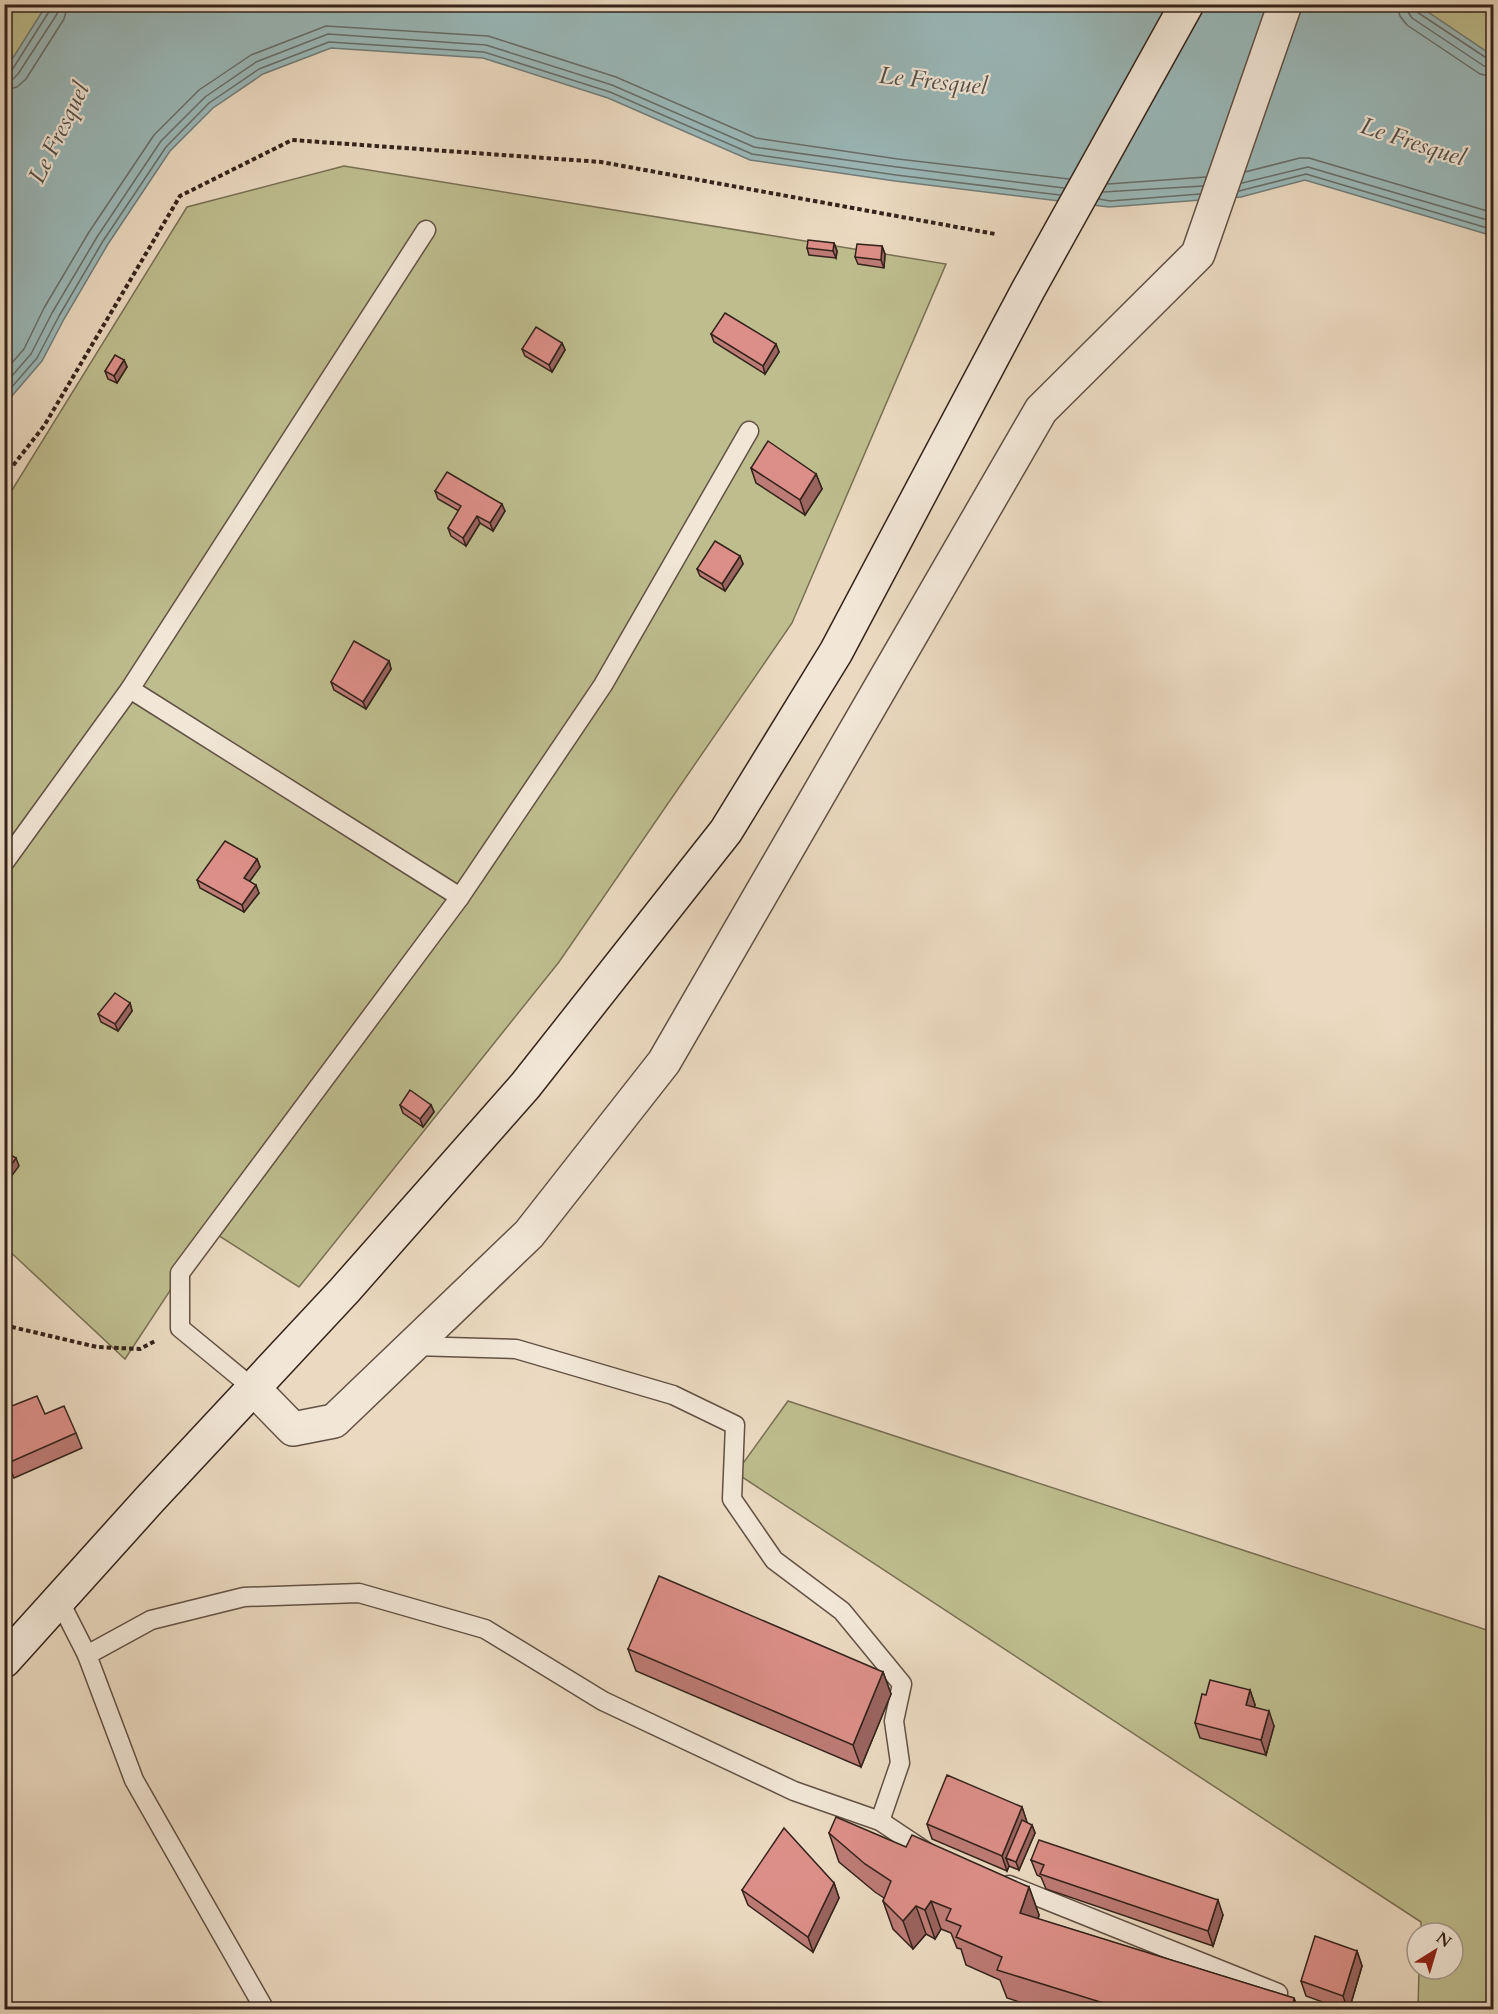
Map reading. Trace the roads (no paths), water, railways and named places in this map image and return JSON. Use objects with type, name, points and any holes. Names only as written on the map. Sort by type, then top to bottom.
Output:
[{"type":"street","points":[[4,1661],[150,1499],[344,1292],[525,1086],[726,831],[836,652],[1028,290],[1187,4]]},
{"type":"street","points":[[254,1389],[293,1429],[334,1421],[529,1234],[664,1062],[1041,410],[1198,255],[1285,4]]},
{"type":"lane","points":[[4,863],[130,689],[426,230]]},
{"type":"lane","points":[[254,1389],[180,1328],[180,1273],[460,897],[603,685],[749,431]]},
{"type":"lane","points":[[130,689],[460,897]]},
{"type":"lane","points":[[413,1346],[516,1349],[673,1395],[735,1425],[732,1499],[774,1560],[842,1611],[902,1684],[894,1721],[900,1763],[880,1821]]},
{"type":"lane","points":[[87,1655],[151,1620],[244,1598],[359,1593],[484,1629],[603,1701],[794,1791],[880,1821],[927,1853],[949,1861]]},
{"type":"lane","points":[[59,1600],[87,1655],[134,1780],[265,2010]]},
{"type":"lane","points":[[993,1879],[1278,1993]]},
{"type":"water","name":"Le Fresquel","points":[[47,4],[1420,5],[1493,56],[1493,236],[1305,180],[1241,197],[1109,207],[895,181],[750,160],[608,98],[483,58],[331,48],[263,74],[213,108],[170,151],[108,244],[42,361],[5,404],[4,72]]}]
